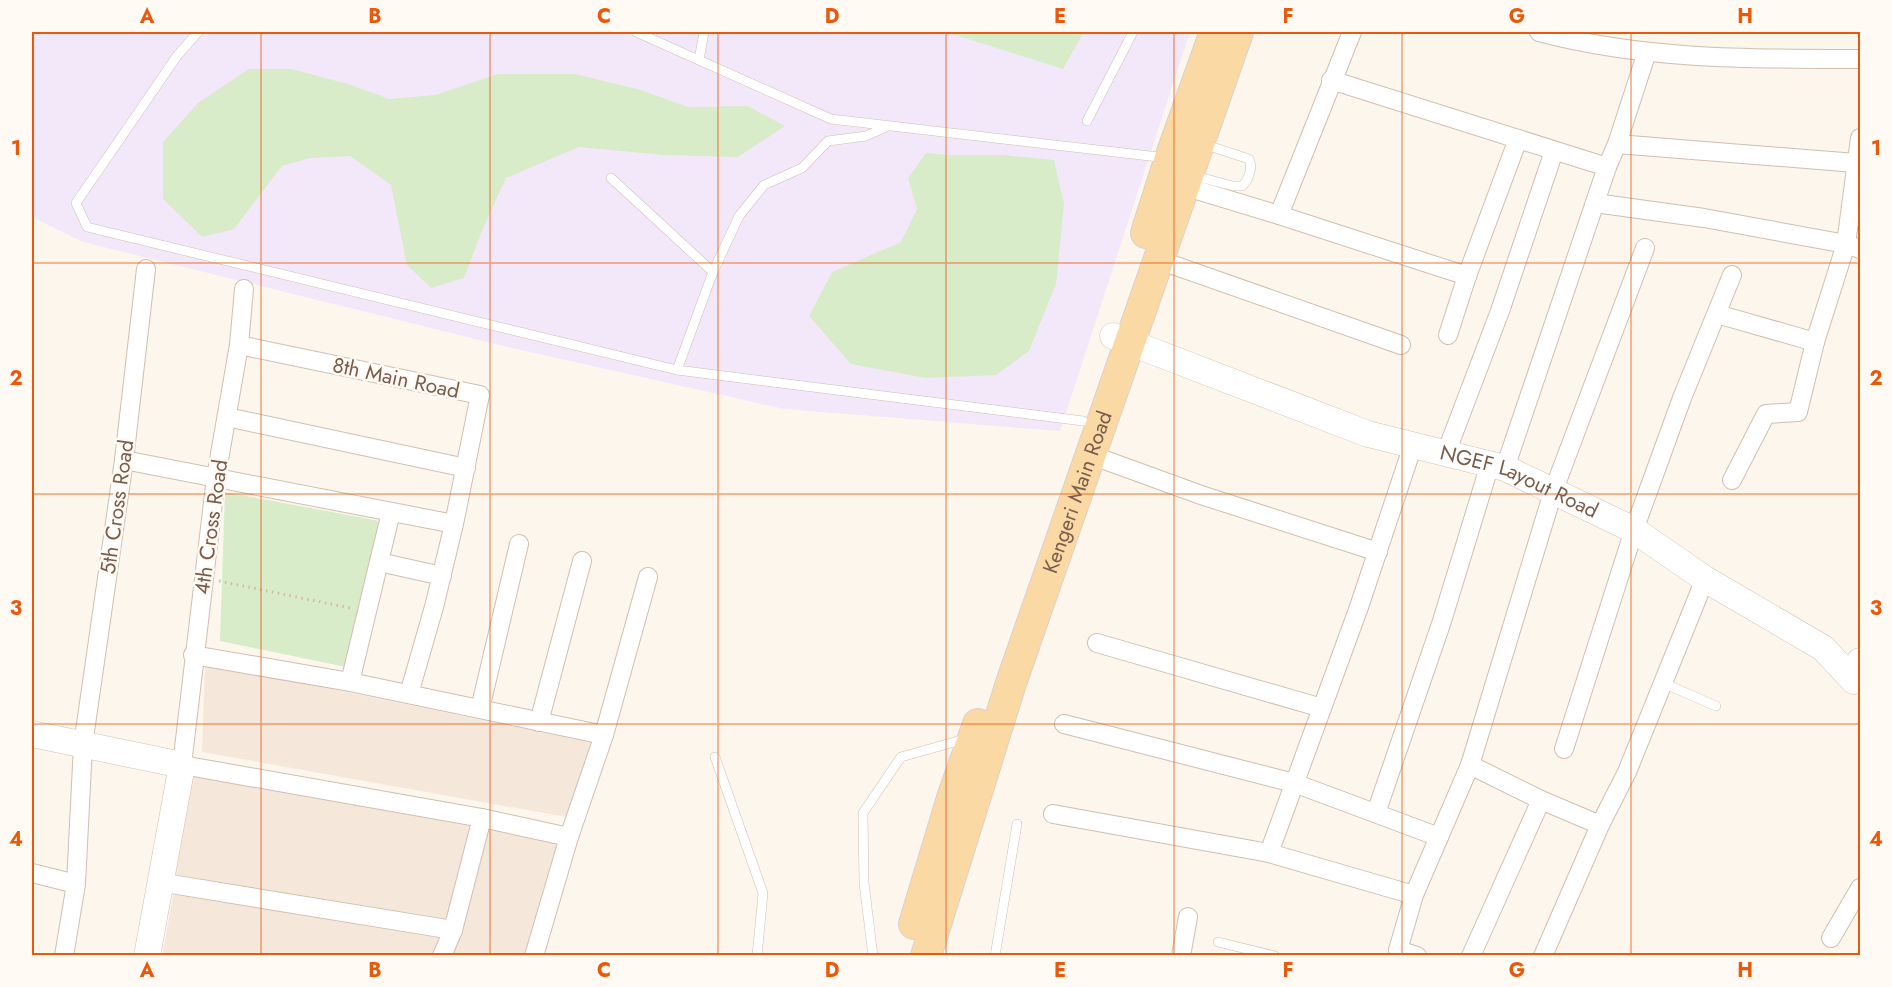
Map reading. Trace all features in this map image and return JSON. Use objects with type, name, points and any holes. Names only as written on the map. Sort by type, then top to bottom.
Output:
[{"type":"main road","name":"Kengeri Main Road","points":[[905,956],[952,798],[1083,420],[1159,260],[1215,32]]},
{"type":"main road","name":"Kengeri Main Road","points":[[926,956],[1011,683],[1091,455],[1122,339],[1180,173],[1198,142],[1238,32]]},
{"type":"street","points":[[1279,215],[1352,32]]},
{"type":"street","points":[[1539,32],[1647,52],[1742,58],[1860,59]]},
{"type":"street","points":[[1376,813],[1497,466],[1617,144],[1647,52]]},
{"type":"street","points":[[1331,80],[1607,167]]},
{"type":"street","points":[[1732,480],[1766,414],[1798,412],[1815,342],[1853,246],[1856,163],[1860,138]]},
{"type":"street","points":[[1448,335],[1467,276],[1518,139]]},
{"type":"street","points":[[1617,144],[1856,163]]},
{"type":"street","points":[[1446,453],[1500,311],[1554,151]]},
{"type":"street","points":[[1180,173],[1279,215],[1467,276]]},
{"type":"street","points":[[1595,203],[1704,218],[1853,246]]},
{"type":"street","points":[[1417,956],[1398,950],[1414,895],[1470,765],[1553,492],[1644,248]]},
{"type":"street","points":[[1159,260],[1401,345]]},
{"type":"street","name":"5th Cross Road","points":[[64,956],[76,884],[83,745],[124,460],[146,268]]},
{"type":"street","points":[[1564,749],[1634,530],[1682,398],[1732,274]]},
{"type":"street","name":"4th Cross Road","points":[[182,765],[216,477],[239,345],[244,289]]},
{"type":"street","points":[[1717,314],[1815,342]]},
{"type":"street","name":"NGEF Layout Road","points":[[1122,339],[1368,434],[1497,466],[1634,530],[1705,579],[1823,648],[1858,675]]},
{"type":"street","name":"8th Main Road","points":[[239,345],[480,395],[466,468]]},
{"type":"street","points":[[227,417],[466,468],[442,576],[408,694]]},
{"type":"street","points":[[1269,854],[1378,552],[1413,445]]},
{"type":"street","points":[[1091,455],[1201,495],[1378,552]]},
{"type":"street","points":[[124,460],[454,524]]},
{"type":"street","points":[[350,682],[391,512]]},
{"type":"street","points":[[480,709],[519,544]]},
{"type":"street","points":[[539,722],[582,561]]},
{"type":"street","points":[[379,562],[442,576]]},
{"type":"street","points":[[534,956],[569,837],[604,735],[648,577]]},
{"type":"street","points":[[1543,956],[1600,825],[1627,772],[1705,579]]},
{"type":"street","points":[[1097,642],[1322,708]]},
{"type":"street","points":[[194,655],[350,682],[604,735]]},
{"type":"street","points":[[1064,724],[1294,783],[1439,837]]},
{"type":"street","points":[[32,734],[182,765],[482,818],[569,837]]},
{"type":"street","points":[[147,956],[182,765]]},
{"type":"street","points":[[1470,765],[1541,800],[1600,825]]},
{"type":"street","points":[[1471,956],[1541,800]]},
{"type":"street","points":[[1053,814],[1269,854],[1414,895]]},
{"type":"street","points":[[442,956],[453,930],[482,818]]},
{"type":"street","points":[[32,873],[76,884]]},
{"type":"street","points":[[159,882],[453,930]]},
{"type":"street","points":[[1831,938],[1860,888]]},
{"type":"street","points":[[1181,956],[1188,917]]},
{"type":"lane","points":[[198,32],[177,56],[76,204],[87,227],[677,370],[1083,420]]},
{"type":"lane","points":[[636,32],[831,119],[890,125],[1180,173],[1233,186],[1242,186],[1246,182],[1251,166],[1249,159],[1198,142]]},
{"type":"lane","points":[[699,60],[704,32]]},
{"type":"lane","points":[[1087,121],[1133,32]]},
{"type":"lane","points":[[677,370],[713,272],[739,216],[764,185],[802,168],[828,141],[866,136],[890,125]]},
{"type":"lane","points":[[611,178],[713,272]]},
{"type":"lane","points":[[1663,683],[1716,706]]},
{"type":"lane","points":[[873,956],[864,883],[863,813],[901,757],[974,736]]},
{"type":"lane","points":[[715,757],[763,893],[757,956]]},
{"type":"lane","points":[[995,956],[1017,824]]},
{"type":"lane","points":[[1218,942],[1275,956]]},
{"type":"path","points":[[204,577],[367,612]]},
{"type":"shaded area","points":[[32,32],[1190,32],[1060,431],[784,409],[503,346],[83,242],[32,217]]},
{"type":"shaded area","points":[[205,663],[594,743],[578,819],[202,752]]},
{"type":"shaded area","points":[[189,772],[474,827],[450,925],[169,873]]},
{"type":"shaded area","points":[[487,825],[568,843],[534,955],[452,956]]},
{"type":"shaded area","points":[[174,890],[444,936],[439,955],[162,956]]},
{"type":"green space","points":[[946,32],[1084,32],[1063,69]]},
{"type":"green space","points":[[249,69],[291,69],[348,84],[389,99],[435,95],[498,74],[575,74],[641,90],[688,107],[748,106],[785,126],[738,157],[663,155],[579,147],[506,178],[464,278],[431,288],[407,265],[391,185],[350,156],[310,158],[282,166],[234,229],[202,237],[163,199],[163,142],[198,103]]},
{"type":"green space","points":[[926,153],[1004,155],[1054,160],[1064,204],[1056,284],[1029,351],[996,375],[926,378],[851,364],[809,316],[832,272],[901,242],[917,209],[908,178]]},
{"type":"green space","points":[[225,492],[380,521],[346,667],[220,641]]}]
